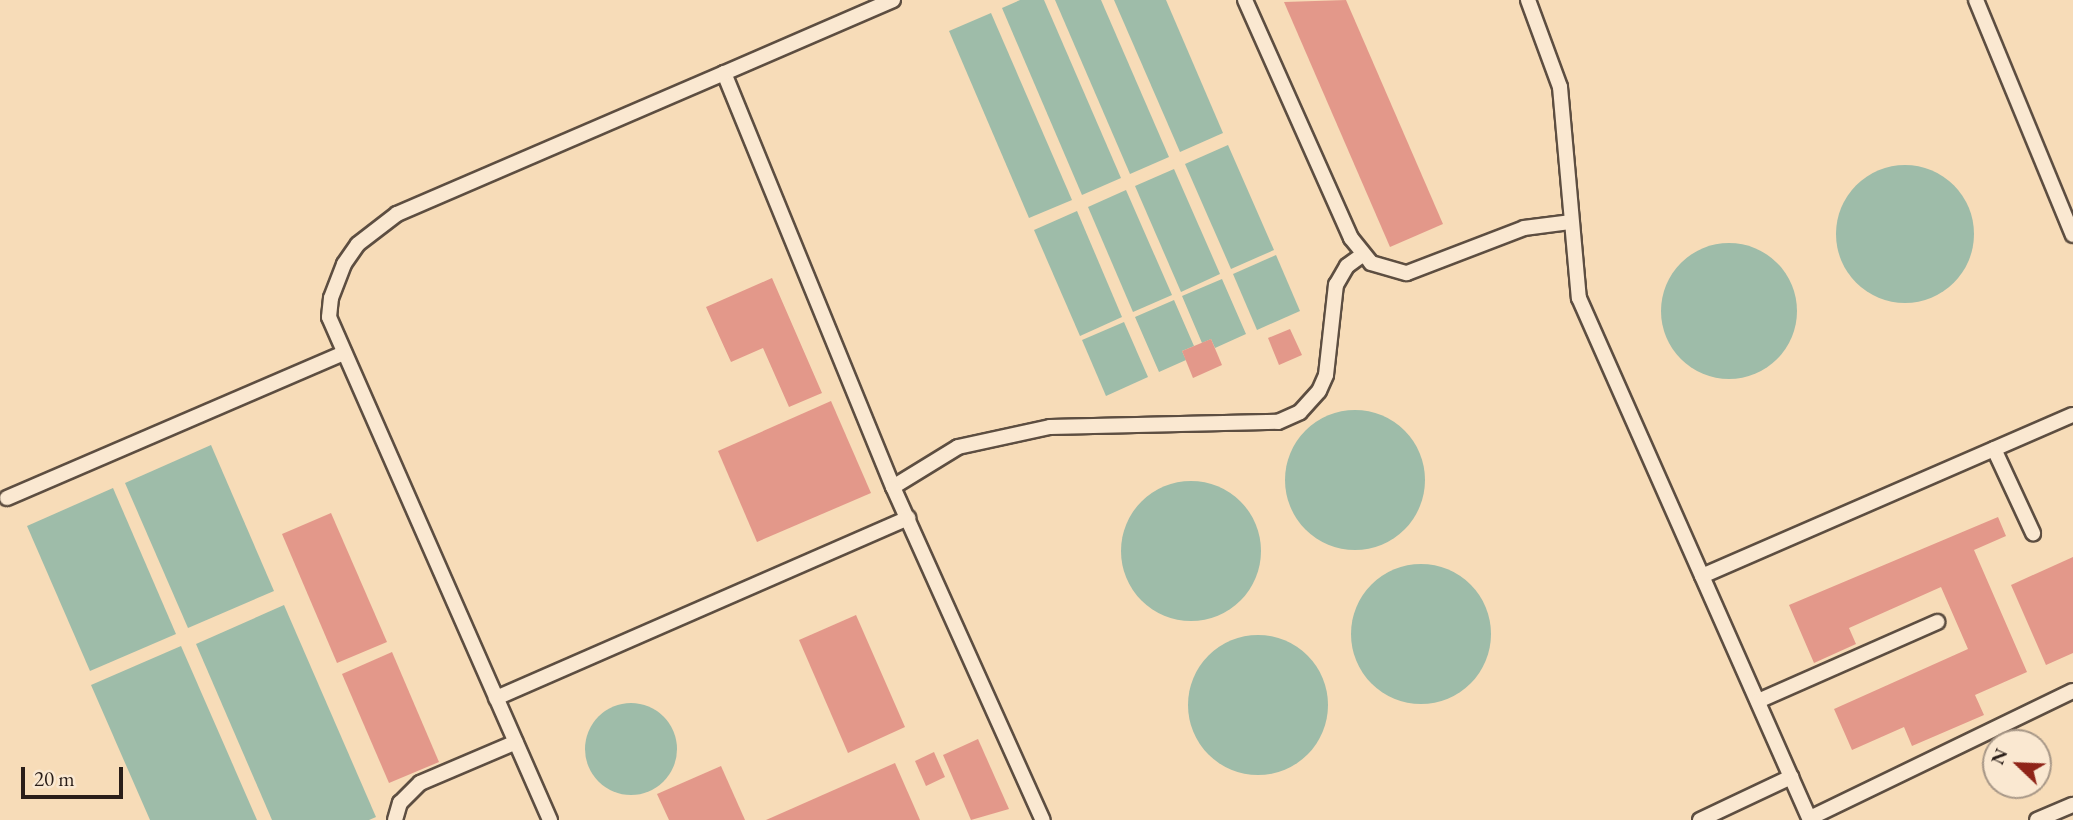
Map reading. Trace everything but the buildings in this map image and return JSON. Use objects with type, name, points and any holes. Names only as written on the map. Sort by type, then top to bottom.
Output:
[{"type":"lane","points":[[550,820],[329,317],[331,298],[344,264],[376,226],[893,0]]},
{"type":"lane","points":[[1245,0],[1362,255],[1381,269],[1407,273],[1524,228],[1570,222]]},
{"type":"lane","points":[[1528,0],[1558,71],[1579,298],[1810,819],[2073,691]]},
{"type":"lane","points":[[1976,0],[2073,235]]},
{"type":"lane","points":[[724,73],[893,487],[1043,820]]},
{"type":"lane","points":[[893,487],[958,447],[1039,429],[1278,422],[1300,412],[1319,391],[1326,375],[1336,285],[1341,273],[1362,255]]},
{"type":"lane","points":[[7,498],[344,354]]},
{"type":"lane","points":[[1702,576],[2073,415]]},
{"type":"lane","points":[[1994,449],[2033,533]]},
{"type":"lane","points":[[496,698],[908,518]]},
{"type":"lane","points":[[1758,701],[1937,622]]},
{"type":"lane","points":[[395,820],[400,803],[421,783],[516,742]]},
{"type":"lane","points":[[1700,820],[1791,777]]},
{"type":"lane","points":[[2037,820],[2073,805]]},
{"type":"shaded area","points":[[1020,0],[1044,0],[1121,178],[1082,195],[1002,8]]},
{"type":"shaded area","points":[[1055,0],[1101,0],[1169,157],[1130,174]]},
{"type":"shaded area","points":[[1114,0],[1166,0],[1223,133],[1180,152]]},
{"type":"shaded area","points":[[991,13],[1072,200],[1029,218],[949,31]]},
{"type":"shaded area","points":[[1228,145],[1274,250],[1231,269],[1185,164]]},
{"type":"shaded area","points":[[1905,165],[1931,171],[1953,186],[1968,208],[1974,234],[1968,260],[1953,282],[1931,297],[1905,303],[1879,297],[1857,282],[1842,260],[1836,234],[1842,208],[1857,186],[1879,171]]},
{"type":"shaded area","points":[[1174,169],[1220,274],[1181,292],[1135,186]]},
{"type":"shaded area","points":[[1126,190],[1172,295],[1133,312],[1088,207]]},
{"type":"shaded area","points":[[1077,211],[1122,317],[1080,336],[1034,230]]},
{"type":"shaded area","points":[[1729,243],[1755,248],[1777,263],[1792,285],[1797,311],[1792,337],[1777,359],[1755,374],[1729,379],[1703,374],[1681,359],[1666,337],[1661,311],[1666,285],[1681,263],[1703,248]]},
{"type":"shaded area","points":[[1276,255],[1300,311],[1257,330],[1233,274]]},
{"type":"shaded area","points":[[1222,279],[1246,334],[1215,348],[1211,339],[1202,343],[1182,296]]},
{"type":"shaded area","points":[[1174,300],[1194,346],[1182,351],[1186,360],[1159,372],[1135,317]]},
{"type":"shaded area","points":[[1124,322],[1148,377],[1106,396],[1082,340]]},
{"type":"shaded area","points":[[1355,410],[1382,415],[1405,430],[1420,453],[1425,480],[1420,507],[1405,530],[1382,545],[1355,550],[1328,545],[1305,530],[1290,507],[1285,480],[1290,453],[1305,430],[1328,415]]},
{"type":"shaded area","points":[[211,445],[274,591],[188,628],[125,483]]},
{"type":"shaded area","points":[[1191,481],[1218,487],[1240,502],[1255,524],[1261,551],[1255,578],[1240,600],[1218,615],[1191,621],[1164,615],[1142,600],[1127,578],[1121,551],[1127,524],[1142,502],[1164,487]]},
{"type":"shaded area","points":[[113,488],[176,634],[90,671],[27,526]]},
{"type":"shaded area","points":[[1421,564],[1448,569],[1470,585],[1486,607],[1491,634],[1486,661],[1470,683],[1448,699],[1421,704],[1394,699],[1372,683],[1356,661],[1351,634],[1356,607],[1372,585],[1394,569]]},
{"type":"shaded area","points":[[284,605],[376,817],[369,820],[272,820],[196,644]]},
{"type":"shaded area","points":[[1258,635],[1285,640],[1307,656],[1323,678],[1328,705],[1323,732],[1307,754],[1285,770],[1258,775],[1231,770],[1209,754],[1193,732],[1188,705],[1193,678],[1209,656],[1231,640]]},
{"type":"shaded area","points":[[181,646],[257,820],[150,820],[91,685]]},
{"type":"shaded area","points":[[622,703],[640,703],[657,710],[670,723],[677,740],[677,758],[670,775],[657,788],[640,795],[622,795],[605,788],[592,775],[585,758],[585,740],[592,723],[605,710]]}]
